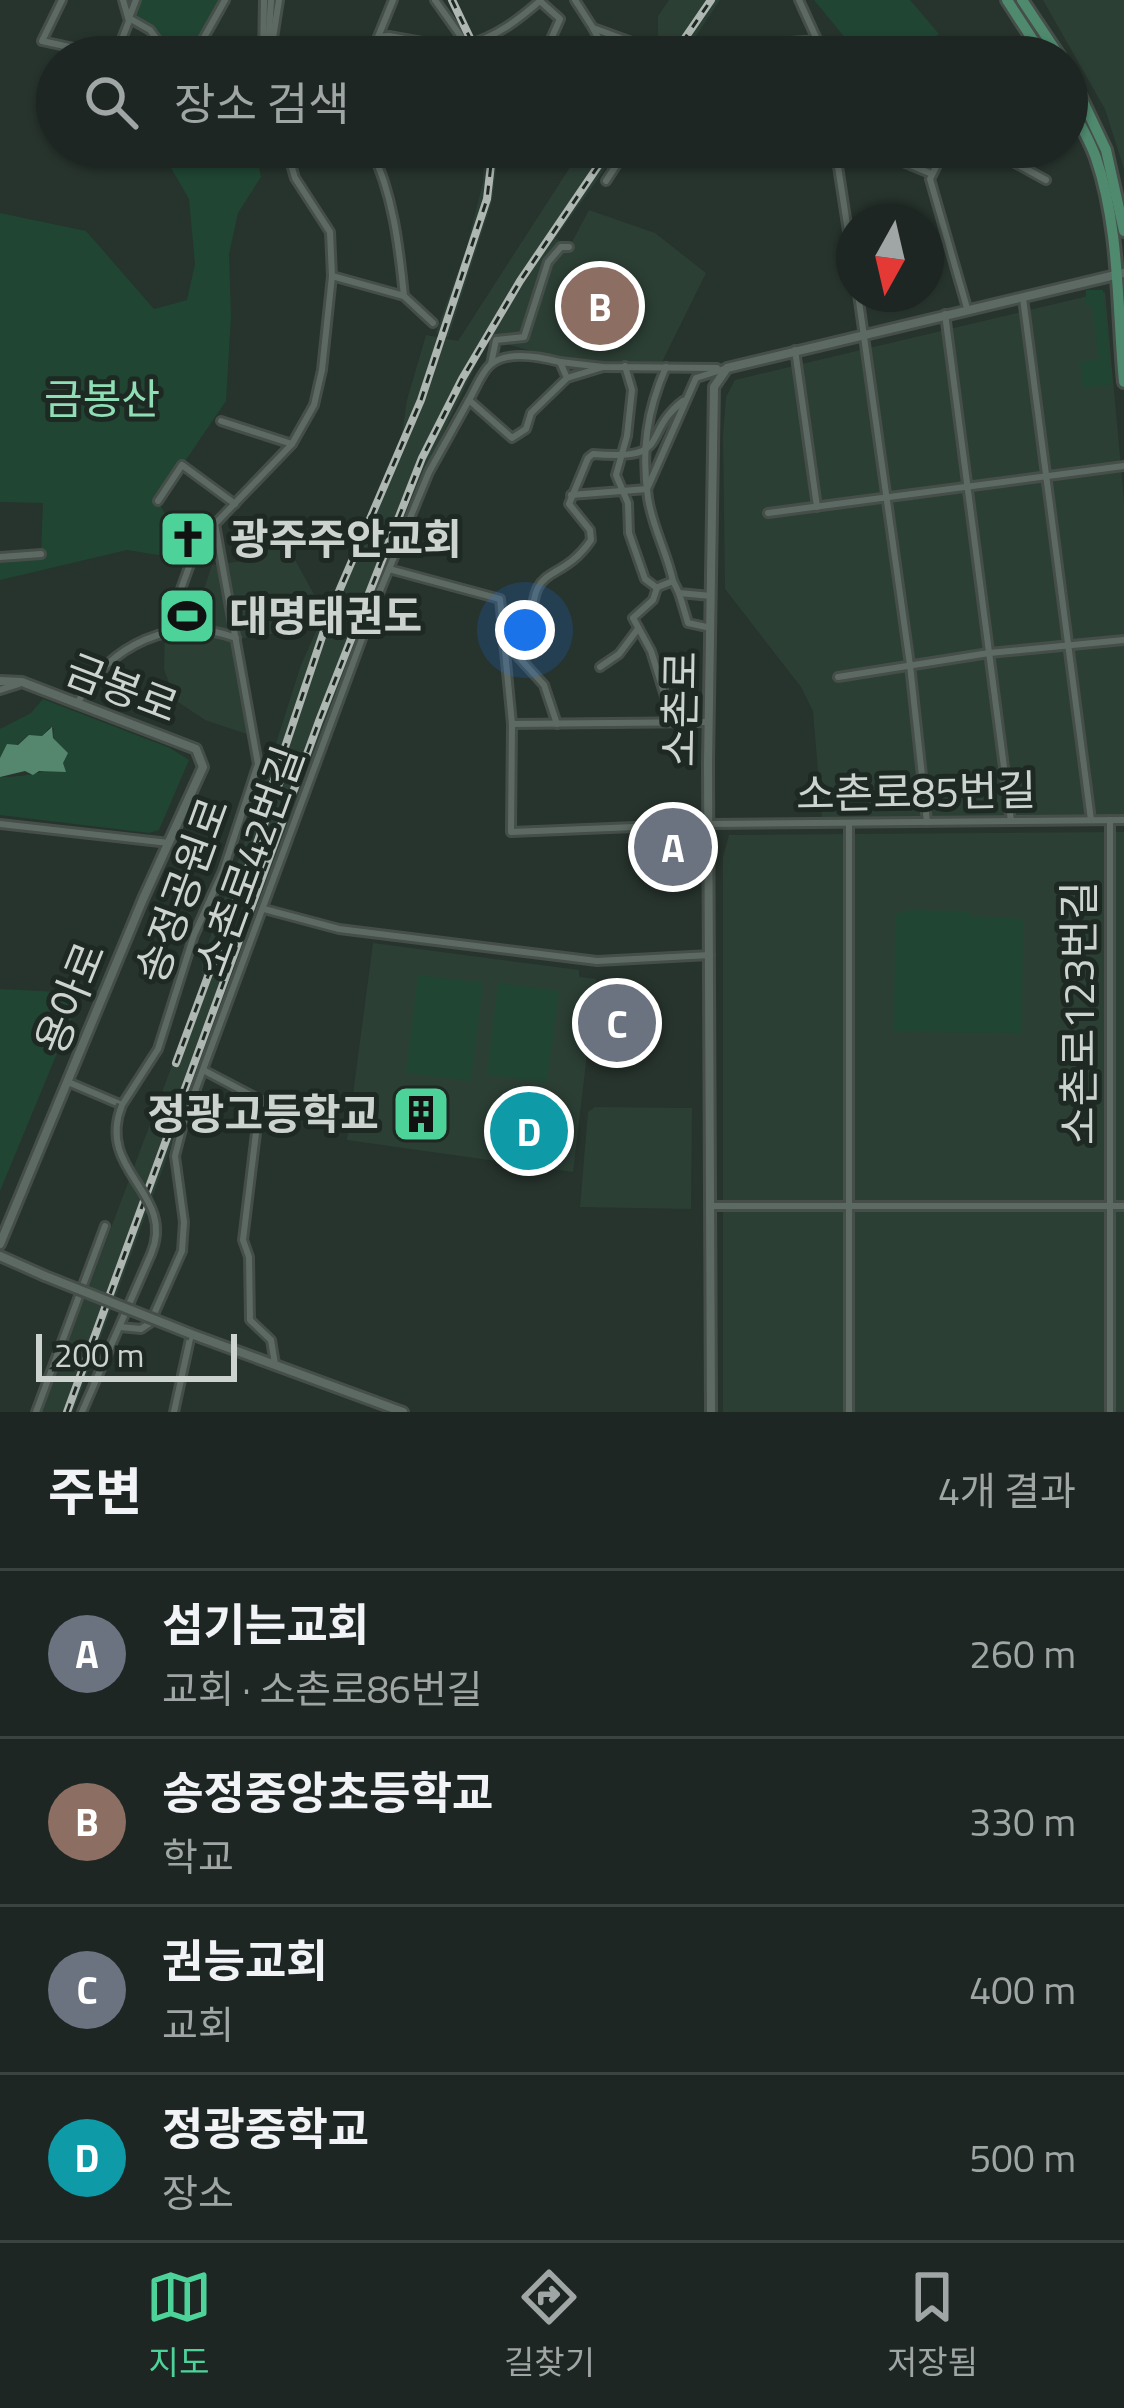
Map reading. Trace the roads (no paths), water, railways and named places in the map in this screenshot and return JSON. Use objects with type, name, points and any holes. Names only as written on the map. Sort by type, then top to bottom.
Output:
[{"type":"main road","points":[[1007,0],[1032,36]]},
{"type":"main road","points":[[1022,0],[1046,36]]},
{"type":"main road","points":[[1088,112],[1106,150],[1124,231]]},
{"type":"main road","points":[[1088,142],[1102,180],[1119,274],[1124,382]]},
{"type":"street","points":[[44,36],[62,0]]},
{"type":"street","points":[[123,0],[129,18],[154,36]]},
{"type":"street","points":[[123,36],[136,0]]},
{"type":"street","points":[[205,36],[225,0]]},
{"type":"street","points":[[269,36],[272,0]]},
{"type":"street","points":[[269,36],[272,0]]},
{"type":"street","points":[[379,36],[393,0]]},
{"type":"street","points":[[435,0],[461,36]]},
{"type":"street","points":[[494,36],[540,0],[560,19],[552,36]]},
{"type":"street","points":[[575,0],[597,36]]},
{"type":"street","points":[[800,0],[816,36]]},
{"type":"street","points":[[593,28],[615,36]]},
{"type":"street","points":[[166,633],[201,534],[292,444],[314,405],[332,276],[330,232],[292,168]]},
{"type":"street","points":[[380,168],[399,240],[404,296]]},
{"type":"street","points":[[606,181],[614,168]]},
{"type":"street","points":[[838,168],[843,204]]},
{"type":"street","points":[[918,168],[932,174]]},
{"type":"street","points":[[935,168],[932,174],[967,308]]},
{"type":"street","points":[[1024,168],[1046,180]]},
{"type":"street","name":"소촌로42번길","points":[[120,1327],[140,1329],[150,1323],[178,1262],[184,1222],[175,1156],[388,569],[429,472],[490,364],[496,340],[524,337],[548,262],[561,247],[569,247]]},
{"type":"street","points":[[647,489],[696,378],[1119,274]]},
{"type":"street","points":[[332,276],[404,296],[433,323]]},
{"type":"street","points":[[1023,294],[1091,820]]},
{"type":"street","points":[[861,312],[927,822]]},
{"type":"street","points":[[945,314],[1011,821]]},
{"type":"street","points":[[795,350],[817,507]]},
{"type":"street","points":[[490,364],[520,357],[603,368]]},
{"type":"street","points":[[560,362],[567,378]]},
{"type":"street","points":[[469,400],[512,438],[526,430],[532,413],[567,378],[625,366],[727,368]]},
{"type":"street","points":[[625,366],[632,390],[616,475],[628,503],[629,532],[645,579],[657,588]]},
{"type":"street","points":[[666,368],[646,424],[647,489],[688,623],[711,628]]},
{"type":"street","name":"소촌로","points":[[711,1412],[711,407],[714,387],[727,368]]},
{"type":"street","points":[[557,724],[544,685],[514,652],[514,646],[533,634],[530,607],[536,587],[591,540],[590,530],[569,504],[570,496],[593,454],[622,458],[645,451],[661,434],[670,412],[683,401]]},
{"type":"street","points":[[221,421],[292,444]]},
{"type":"street","points":[[158,502],[182,465],[235,504]]},
{"type":"street","points":[[768,513],[1124,466]]},
{"type":"street","points":[[570,496],[647,489]]},
{"type":"street","name":"송정공원로","points":[[122,1105],[158,1049],[194,935],[223,871],[258,764],[215,524]]},
{"type":"street","points":[[0,557],[41,554]]},
{"type":"street","points":[[388,569],[500,599],[512,724],[709,722]]},
{"type":"street","points":[[673,580],[657,588],[653,600],[633,618],[651,651],[673,722]]},
{"type":"street","points":[[679,593],[711,596]]},
{"type":"street","points":[[78,702],[134,641],[166,633],[215,630],[236,638]]},
{"type":"street","points":[[600,667],[619,654],[637,630]]},
{"type":"street","points":[[838,676],[989,653],[1124,640]]},
{"type":"street","name":"금봉로","points":[[0,681],[22,682],[196,749],[202,775]]},
{"type":"street","points":[[0,690],[22,682]]},
{"type":"street","name":"소촌로85번길","points":[[512,724],[511,832],[709,824],[1124,820]]},
{"type":"street","name":"용아로","points":[[0,1244],[202,775]]},
{"type":"street","name":"소촌로123번길","points":[[1110,820],[1110,1412]]},
{"type":"street","points":[[849,1412],[850,823]]},
{"type":"street","points":[[0,824],[170,843]]},
{"type":"street","points":[[264,909],[339,929],[597,962],[710,955]]},
{"type":"street","points":[[204,1071],[260,1100],[243,1240],[249,1257],[250,1320],[271,1340],[275,1364]]},
{"type":"street","points":[[68,1082],[122,1105],[116,1120],[116,1148],[154,1211],[157,1233],[82,1412]]},
{"type":"street","name":"소촌로123번길","points":[[711,1206],[1124,1206]]},
{"type":"street","points":[[36,1412],[105,1226]]},
{"type":"street","points":[[0,1256],[191,1334],[403,1412]]},
{"type":"street","points":[[174,1412],[191,1334]]},
{"type":"railway","points":[[452,0],[469,36]]},
{"type":"railway","points":[[686,36],[711,0]]},
{"type":"railway","points":[[272,786],[331,610],[421,400],[487,199],[491,168]]},
{"type":"railway","points":[[67,1412],[319,721],[422,458],[520,281],[597,168]]},
{"type":"railway","points":[[176,1063],[284,770]]},
{"type":"place","name":"송정중앙초등학교","points":[[600,306]]},
{"type":"place","name":"광주주안교회","points":[[188,539]]},
{"type":"place","name":"대명태권도","points":[[187,616]]},
{"type":"place","name":"섬기는교회","points":[[673,847]]},
{"type":"place","name":"권능교회","points":[[617,1023]]},
{"type":"place","name":"정광고등학교","points":[[421,1114]]},
{"type":"place","name":"정광중학교","points":[[529,1131]]},
{"type":"park label","name":"금봉산","points":[[102,399]]}]
